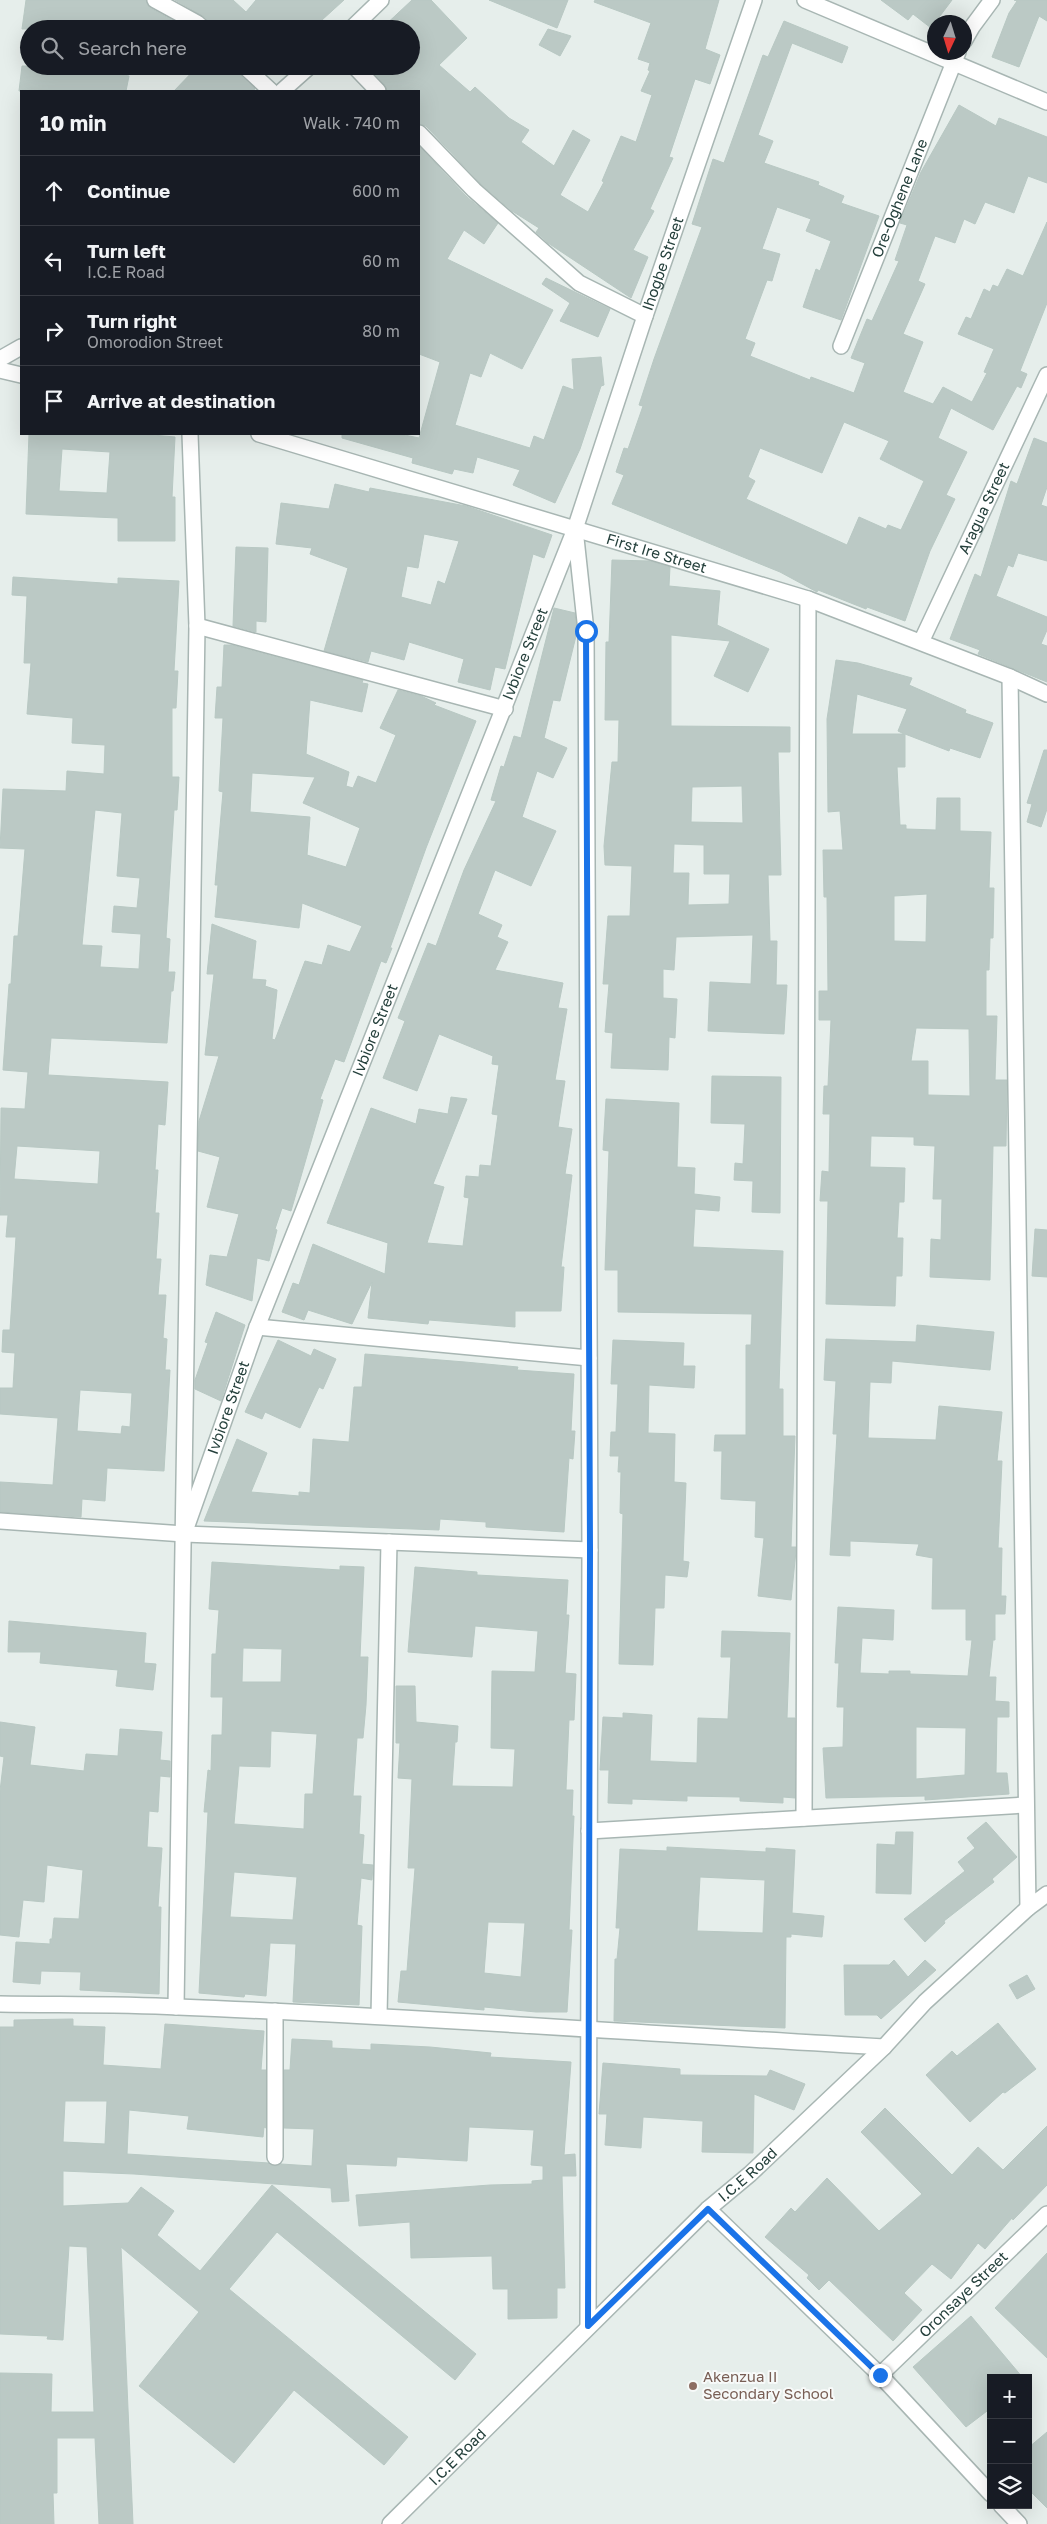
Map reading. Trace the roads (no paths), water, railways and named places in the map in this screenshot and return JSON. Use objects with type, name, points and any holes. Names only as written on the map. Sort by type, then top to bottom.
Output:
[{"type":"street","points":[[155,0],[192,20]]},
{"type":"street","points":[[360,20],[381,0]]},
{"type":"street","name":"Ihogbe Street","points":[[575,528],[645,316],[754,0]]},
{"type":"street","points":[[805,0],[927,47]]},
{"type":"street","points":[[972,27],[992,0]]},
{"type":"street","name":"Ore-Oghene Lane","points":[[841,346],[955,60]]},
{"type":"street","points":[[960,60],[1047,102]]},
{"type":"street","points":[[254,75],[270,90]]},
{"type":"street","points":[[283,90],[300,75]]},
{"type":"street","points":[[363,75],[377,90]]},
{"type":"street","points":[[420,134],[474,190],[579,283],[645,316]]},
{"type":"street","points":[[0,359],[20,348]]},
{"type":"street","points":[[0,370],[20,375]]},
{"type":"street","name":"Aragua Street","points":[[921,642],[1047,375]]},
{"type":"street","points":[[176,2007],[197,626],[190,435]]},
{"type":"street","name":"First Ire Street","points":[[262,435],[808,599],[1010,677],[1047,694]]},
{"type":"street","points":[[575,528],[586,631],[590,1550],[588,2326]]},
{"type":"street","name":"Ivbiore Street","points":[[184,1534],[257,1328],[505,709],[575,528]]},
{"type":"street","points":[[804,1818],[808,599]]},
{"type":"street","points":[[197,626],[505,709]]},
{"type":"street","points":[[1010,677],[1028,1908]]},
{"type":"street","points":[[257,1328],[589,1358]]},
{"type":"street","points":[[0,1521],[184,1534],[590,1550]]},
{"type":"street","points":[[378,2016],[389,1542]]},
{"type":"street","points":[[589,1831],[1026,1805]]},
{"type":"street","name":"I.C.E Road","points":[[390,2524],[708,2209],[750,2174],[884,2047],[925,2002],[1028,1908],[1047,1894]]},
{"type":"street","points":[[0,2004],[176,2007],[378,2016],[884,2047]]},
{"type":"street","points":[[275,2011],[275,2157]]},
{"type":"street","points":[[708,2209],[880,2375],[987,2490]]},
{"type":"street","name":"Oronsaye Street","points":[[880,2375],[1047,2214]]},
{"type":"street","points":[[1006,2509],[1019,2524]]},
{"type":"place","name":"Akenzua II Secondary School","points":[[693,2386]]}]
